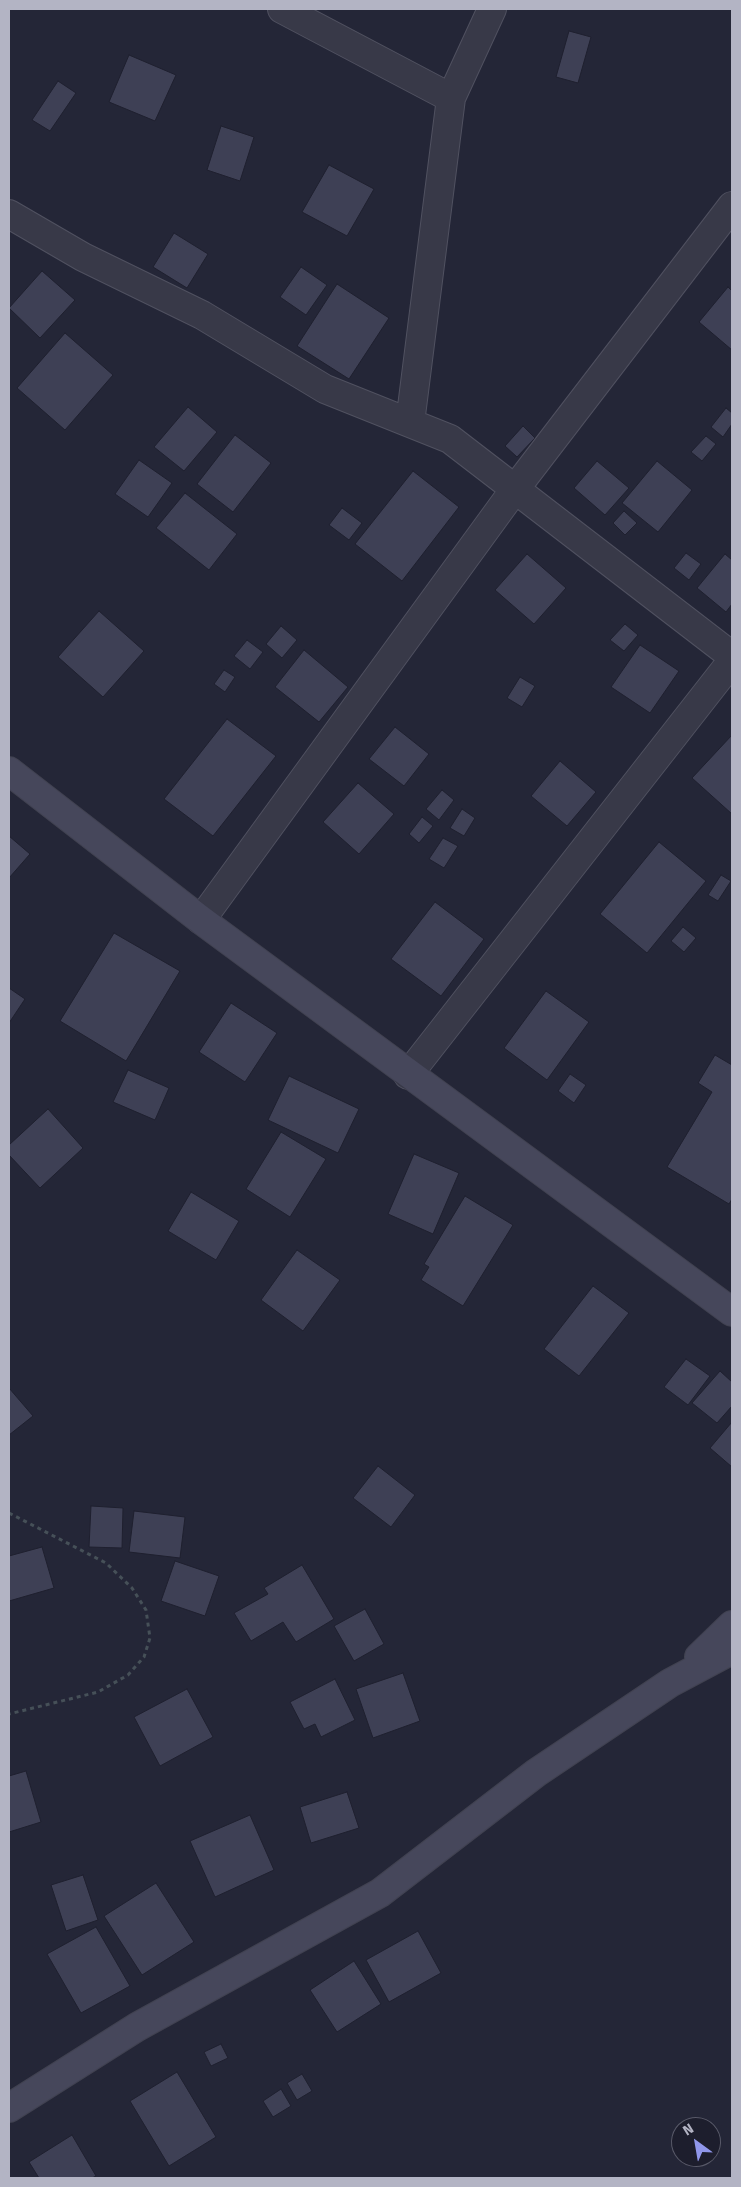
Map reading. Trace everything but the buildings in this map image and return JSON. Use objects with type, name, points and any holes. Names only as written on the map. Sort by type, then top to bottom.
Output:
[{"type":"main road","points":[[9,771],[201,920],[408,1075],[732,1312]]},
{"type":"main road","points":[[670,1683],[732,1625]]},
{"type":"main road","points":[[9,2108],[137,2028],[380,1893],[536,1773],[670,1683],[732,1650]]},
{"type":"street","points":[[282,9],[451,98]]},
{"type":"street","points":[[410,423],[451,98],[492,9]]},
{"type":"street","points":[[201,920],[515,489],[732,206]]},
{"type":"street","points":[[9,214],[83,257],[202,315],[325,389],[450,439],[732,656]]},
{"type":"street","points":[[408,1075],[732,661]]},
{"type":"path","points":[[9,1512],[106,1564],[132,1588],[146,1610],[150,1638],[144,1657],[128,1675],[98,1692],[9,1714]]}]
